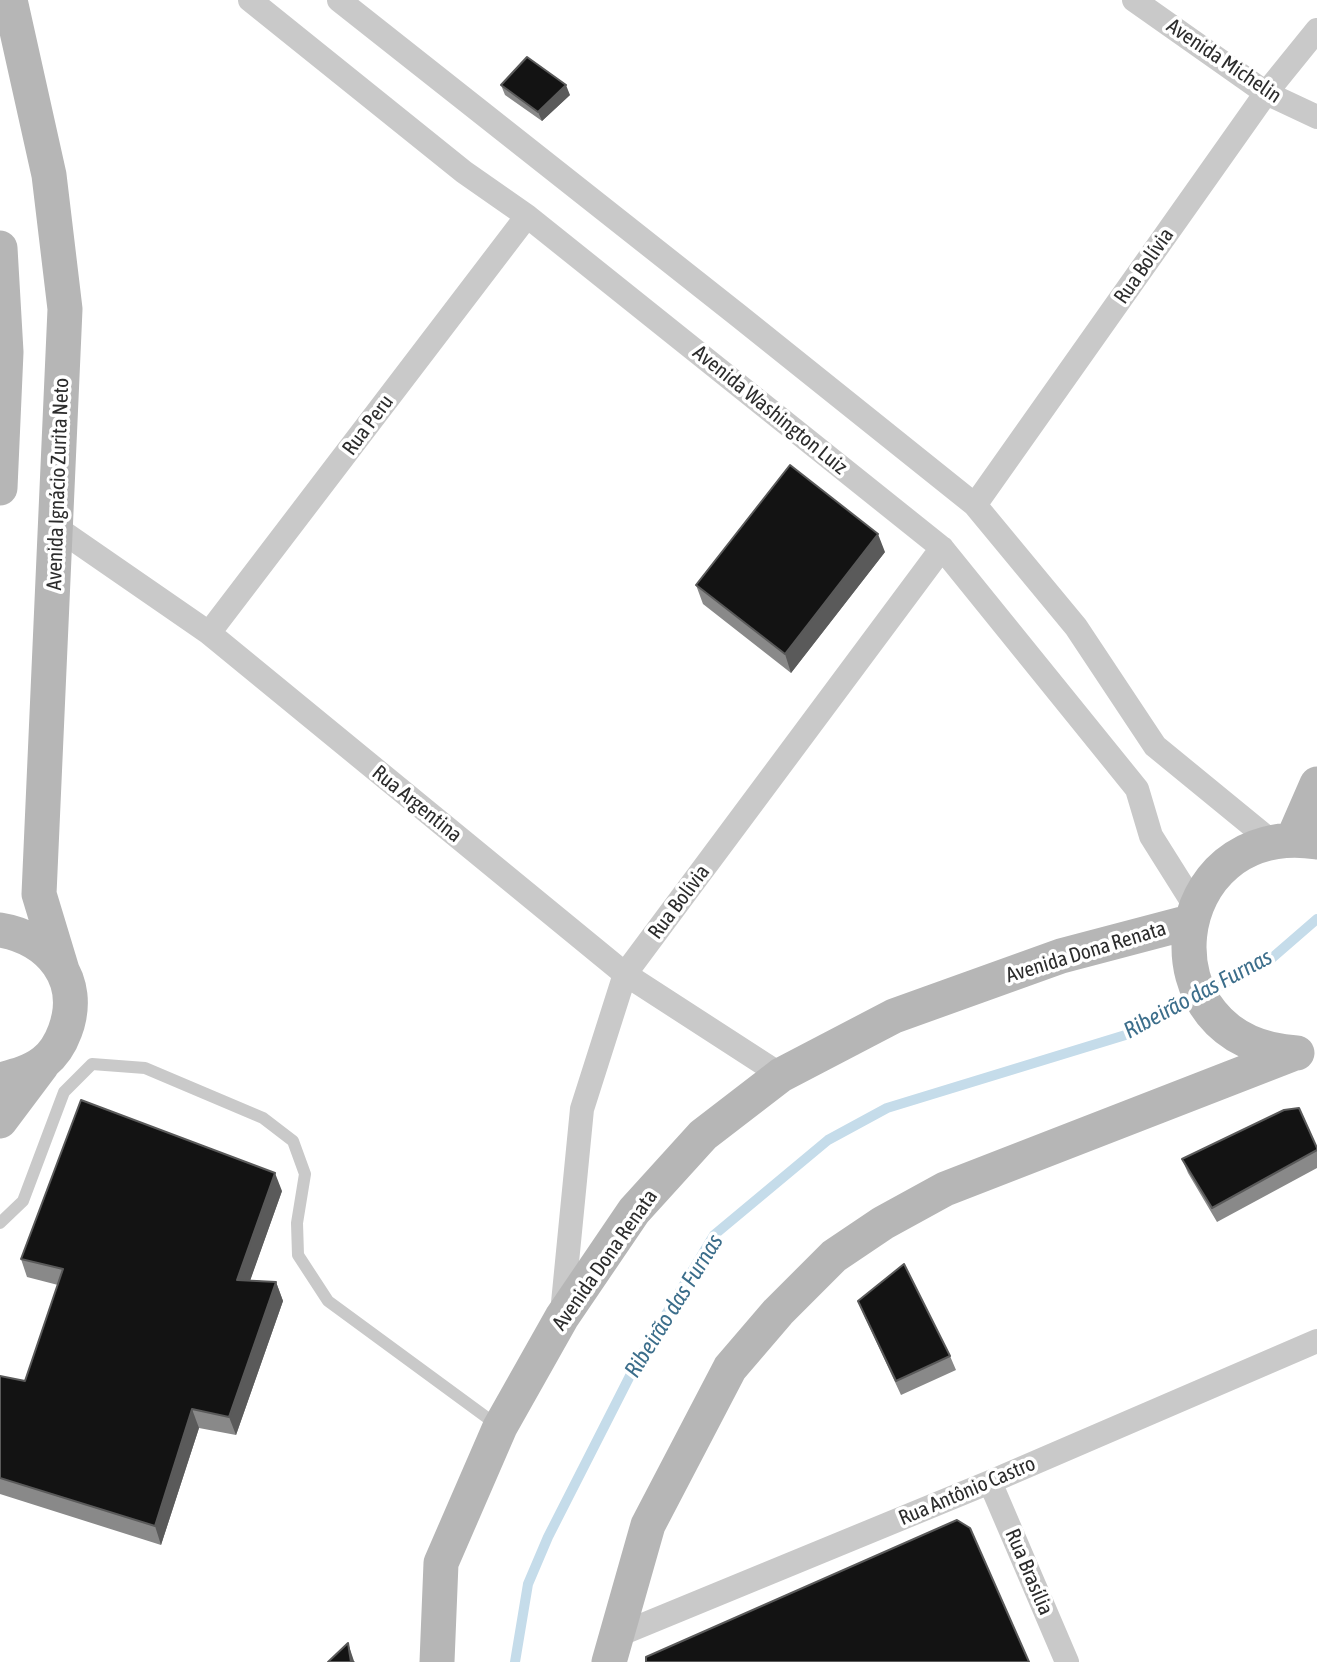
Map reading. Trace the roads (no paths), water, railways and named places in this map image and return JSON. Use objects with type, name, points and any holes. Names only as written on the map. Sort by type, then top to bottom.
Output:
[{"type":"main road","name":"Avenida Ignácio Zurita Neto","points":[[10,0],[49,175],[65,309],[39,894],[70,994],[69,1019],[61,1042],[45,1061]]},
{"type":"main road","points":[[0,248],[6,352],[0,488]]},
{"type":"main road","points":[[1306,1052],[1263,1049],[1234,1035],[1211,1013],[1195,985],[1191,927],[1213,877],[1239,854],[1294,841],[1317,784]]},
{"type":"main road","name":"Avenida Dona Renata","points":[[437,1662],[441,1563],[500,1427],[562,1317],[643,1201],[703,1135],[780,1075],[894,1016],[1061,956],[1191,927]]},
{"type":"main road","points":[[0,930],[26,936],[47,950],[62,970]]},
{"type":"main road","points":[[613,1649],[648,1525],[730,1368],[778,1312],[834,1256],[883,1223],[945,1189],[1306,1052]]},
{"type":"main road","points":[[0,1080],[24,1074],[45,1061]]},
{"type":"main road","points":[[0,1121],[45,1061]]},
{"type":"street","name":"Avenida Washington Luiz","points":[[250,0],[464,172],[527,216],[942,548],[1138,789],[1151,836],[1191,927]]},
{"type":"street","points":[[339,0],[975,505],[1076,627],[1155,746],[1294,841]]},
{"type":"street","name":"Avenida Michelin","points":[[1134,0],[1266,93],[1317,117]]},
{"type":"street","name":"Rua Bolívia","points":[[975,505],[1266,93],[1317,30]]},
{"type":"street","name":"Rua Peru","points":[[209,633],[527,216]]},
{"type":"street","name":"Rua Argentina","points":[[57,528],[209,633],[625,974],[780,1075]]},
{"type":"street","name":"Rua Bolívia","points":[[562,1317],[582,1109],[625,974],[942,548]]},
{"type":"street","name":"Rua Antônio Castro","points":[[613,1649],[1317,1341]]},
{"type":"street","name":"Rua Brasília","points":[[990,1482],[1067,1662]]},
{"type":"lane","points":[[0,1223],[23,1201],[64,1092],[92,1064],[145,1068],[263,1118],[293,1141],[305,1174],[297,1223],[298,1255],[328,1301],[500,1427]]},
{"type":"waterway","name":"Ribeirão das Furnas","points":[[515,1662],[528,1584],[548,1537],[636,1364],[714,1235],[828,1140],[887,1108],[1132,1033],[1272,958],[1317,919]]}]
